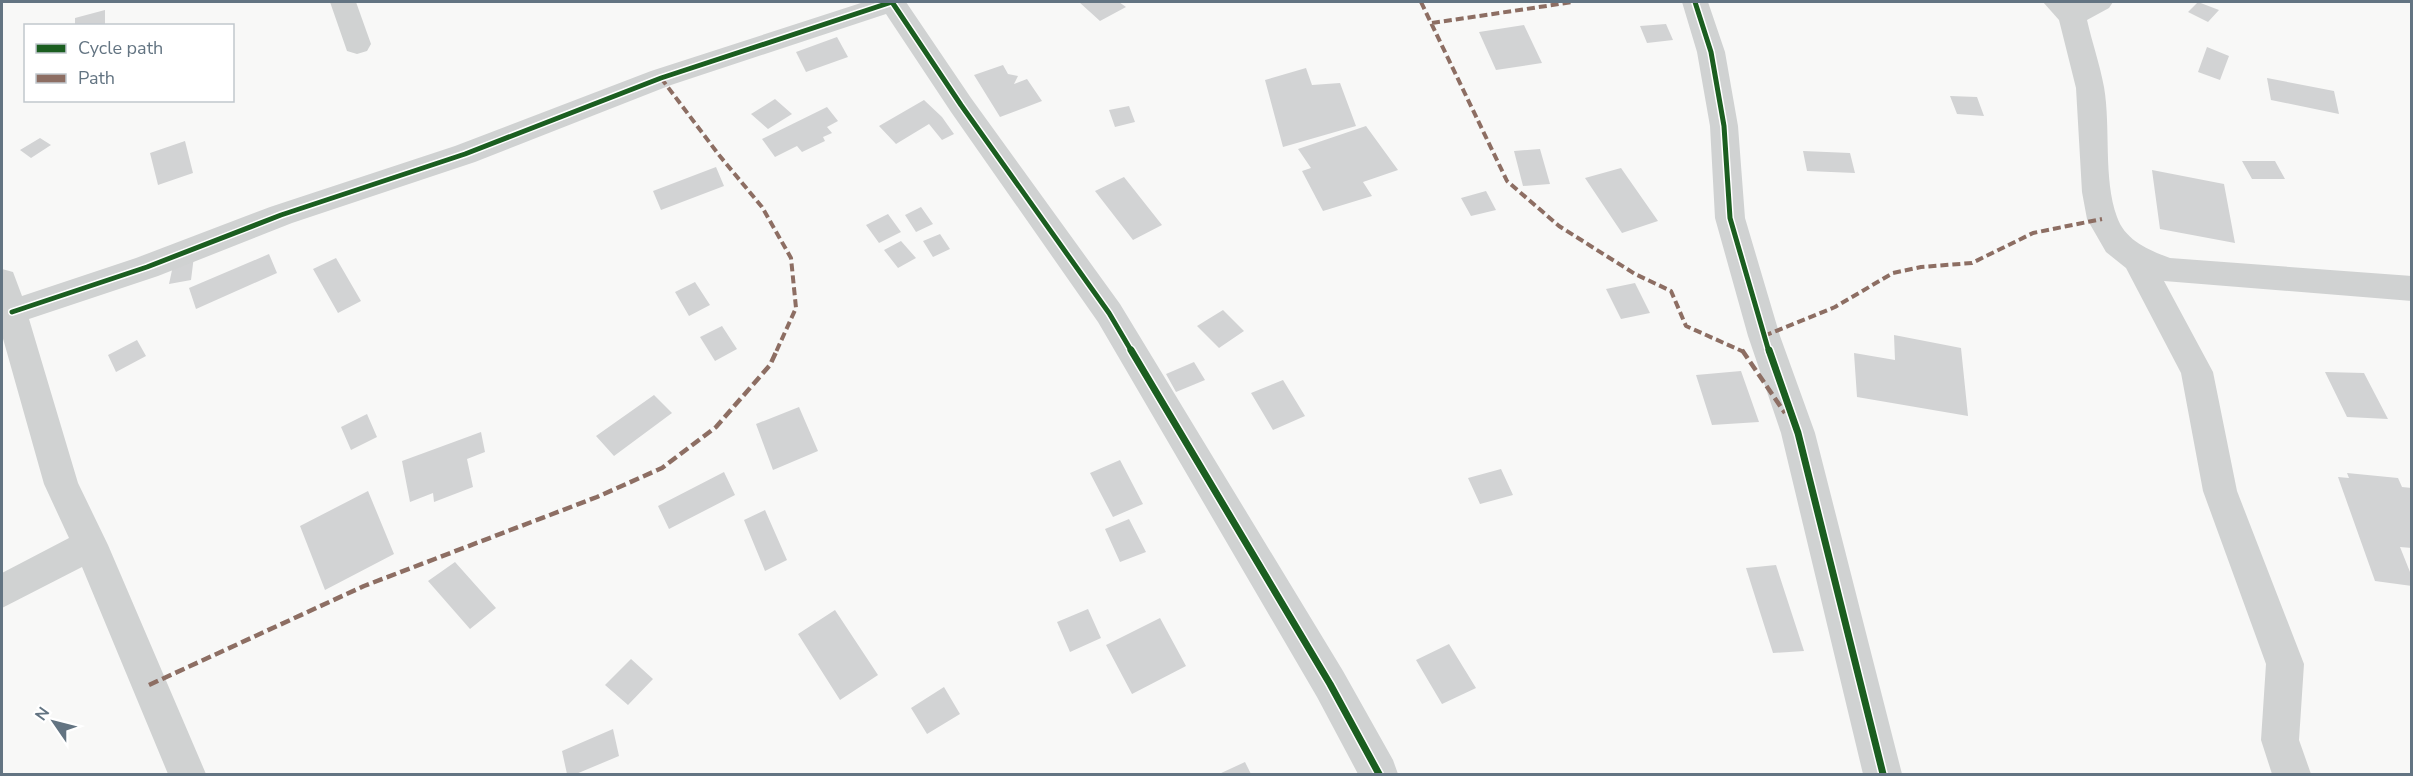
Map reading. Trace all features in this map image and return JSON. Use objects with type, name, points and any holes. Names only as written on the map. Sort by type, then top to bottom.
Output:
[{"type":"street","points":[[343,2],[357,44]]},
{"type":"street","points":[[187,774],[90,545],[61,484],[7,296],[147,267],[281,215],[465,154],[661,78],[892,2],[1109,313],[1330,684],[1379,774]]},
{"type":"street","points":[[1695,2],[1711,52],[1724,126],[1730,218],[1764,336],[1798,432],[1883,774]]},
{"type":"street","points":[[2100,2],[2064,9],[2090,88],[2097,192],[2102,219],[2117,244],[2137,259],[2169,270],[2412,289]]},
{"type":"street","points":[[2137,259],[2197,372],[2220,491],[2285,664],[2280,740],[2292,774]]},
{"type":"street","points":[[2,591],[90,545]]},
{"type":"building","points":[[1079,2],[1119,2],[1126,7],[1100,21]]},
{"type":"building","points":[[2198,2],[2219,10],[2208,22],[2188,12]]},
{"type":"building","points":[[105,10],[105,24],[75,24],[75,18]]},
{"type":"building","points":[[1666,24],[1673,40],[1647,43],[1640,26]]},
{"type":"building","points":[[1524,25],[1542,63],[1496,70],[1479,32]]},
{"type":"building","points":[[837,37],[848,57],[806,72],[796,52]]},
{"type":"building","points":[[2207,47],[2229,56],[2220,80],[2198,72]]},
{"type":"building","points":[[1003,65],[1008,74],[1018,76],[1014,84],[1027,79],[1042,101],[1000,117],[974,75]]},
{"type":"building","points":[[1306,68],[1312,85],[1340,83],[1356,126],[1283,147],[1265,80]]},
{"type":"building","points":[[2267,78],[2334,91],[2339,114],[2271,100]]},
{"type":"building","points":[[1950,96],[1977,97],[1984,116],[1957,114]]},
{"type":"building","points":[[775,99],[792,114],[768,129],[751,114]]},
{"type":"building","points":[[924,100],[942,117],[954,134],[942,140],[929,124],[896,144],[879,126]]},
{"type":"building","points":[[1129,106],[1135,122],[1115,127],[1109,110]]},
{"type":"building","points":[[827,107],[838,121],[827,127],[832,133],[823,137],[825,141],[802,152],[797,146],[775,157],[762,139]]},
{"type":"building","points":[[1366,126],[1398,170],[1363,182],[1372,196],[1323,211],[1302,171],[1311,168],[1298,149]]},
{"type":"building","points":[[40,138],[51,145],[31,158],[20,150]]},
{"type":"building","points":[[185,141],[193,173],[158,185],[150,153]]},
{"type":"building","points":[[1540,149],[1550,184],[1523,186],[1514,151]]},
{"type":"building","points":[[1803,151],[1850,153],[1855,173],[1807,171]]},
{"type":"building","points":[[2242,161],[2275,161],[2285,179],[2252,179]]},
{"type":"building","points":[[716,167],[724,186],[661,210],[653,191]]},
{"type":"building","points":[[1621,168],[1658,221],[1622,233],[1585,178]]},
{"type":"building","points":[[2152,170],[2224,184],[2235,243],[2160,229]]},
{"type":"building","points":[[1124,177],[1162,225],[1133,240],[1095,191]]},
{"type":"building","points":[[1486,191],[1496,210],[1471,216],[1461,198]]},
{"type":"building","points":[[921,207],[933,224],[916,232],[905,215]]},
{"type":"building","points":[[888,214],[901,232],[879,243],[866,225]]},
{"type":"building","points":[[940,234],[950,249],[933,257],[923,241]]},
{"type":"building","points":[[901,241],[916,258],[898,268],[884,250]]},
{"type":"building","points":[[269,254],[277,273],[196,309],[189,288]]},
{"type":"building","points":[[194,256],[191,280],[169,284],[174,261]]},
{"type":"building","points":[[336,258],[361,301],[338,313],[313,269]]},
{"type":"building","points":[[695,282],[710,305],[689,316],[675,292]]},
{"type":"building","points":[[1635,283],[1650,313],[1621,319],[1606,289]]},
{"type":"building","points":[[1223,310],[1244,331],[1219,348],[1197,326]]},
{"type":"building","points":[[722,326],[737,349],[715,361],[700,337]]},
{"type":"building","points":[[1894,335],[1961,348],[1968,416],[1857,397],[1854,353],[1895,360]]},
{"type":"building","points":[[137,340],[146,356],[116,372],[108,355]]},
{"type":"building","points":[[1194,362],[1205,380],[1176,392],[1166,374]]},
{"type":"building","points":[[1741,371],[1759,422],[1712,425],[1696,375]]},
{"type":"building","points":[[2325,372],[2364,373],[2388,419],[2347,417]]},
{"type":"building","points":[[1283,380],[1305,416],[1273,430],[1251,393]]},
{"type":"building","points":[[654,395],[672,413],[614,456],[596,436]]},
{"type":"building","points":[[799,407],[818,451],[773,470],[756,424]]},
{"type":"building","points":[[367,414],[377,437],[351,450],[341,427]]},
{"type":"building","points":[[481,432],[485,452],[467,459],[473,487],[434,502],[433,493],[410,502],[402,461]]},
{"type":"building","points":[[1120,460],[1143,504],[1113,517],[1090,473]]},
{"type":"building","points":[[1501,469],[1513,495],[1480,504],[1468,478]]},
{"type":"building","points":[[724,472],[735,495],[669,529],[658,506]]},
{"type":"building","points":[[2347,473],[2398,478],[2402,487],[2412,488],[2412,548],[2400,547],[2412,577],[2412,586],[2375,581],[2338,477],[2349,478]]},
{"type":"building","points":[[368,491],[394,554],[325,590],[300,526]]},
{"type":"building","points":[[765,510],[787,560],[765,571],[744,520]]},
{"type":"building","points":[[1129,519],[1146,552],[1120,562],[1105,529]]},
{"type":"building","points":[[455,562],[496,608],[470,629],[428,581]]},
{"type":"building","points":[[1776,565],[1804,651],[1773,653],[1746,568]]},
{"type":"building","points":[[1088,609],[1101,638],[1070,652],[1057,622]]},
{"type":"building","points":[[835,610],[878,675],[840,700],[798,634]]},
{"type":"building","points":[[1160,618],[1186,666],[1132,694],[1106,645]]},
{"type":"building","points":[[1449,644],[1476,688],[1442,704],[1416,660]]},
{"type":"building","points":[[631,659],[653,679],[628,705],[605,685]]},
{"type":"building","points":[[944,687],[960,714],[927,734],[911,708]]},
{"type":"building","points":[[613,729],[619,756],[576,774],[567,774],[562,751]]},
{"type":"building","points":[[1245,762],[1251,774],[1219,774]]},
{"type":"marked path","points":[[1421,2],[1507,181],[1559,226],[1635,274],[1671,291],[1686,326],[1744,351],[1785,413]]},
{"type":"marked path","points":[[1432,23],[1573,2]]},
{"type":"marked path","points":[[149,685],[364,586],[597,497],[662,468],[716,427],[770,365],[796,308],[791,258],[762,207],[719,155],[661,78]]},
{"type":"marked path","points":[[1764,336],[1835,307],[1893,273],[1921,267],[1972,263],[2033,233],[2102,219]]},
{"type":"cycle path","points":[[892,2],[961,105],[1109,313],[1330,684],[1379,774]]},
{"type":"cycle path","points":[[12,312],[147,267],[281,215],[465,154],[661,78],[892,2]]},
{"type":"cycle path","points":[[1695,2],[1711,52],[1724,126],[1730,218],[1764,336],[1798,433],[1883,774]]}]
